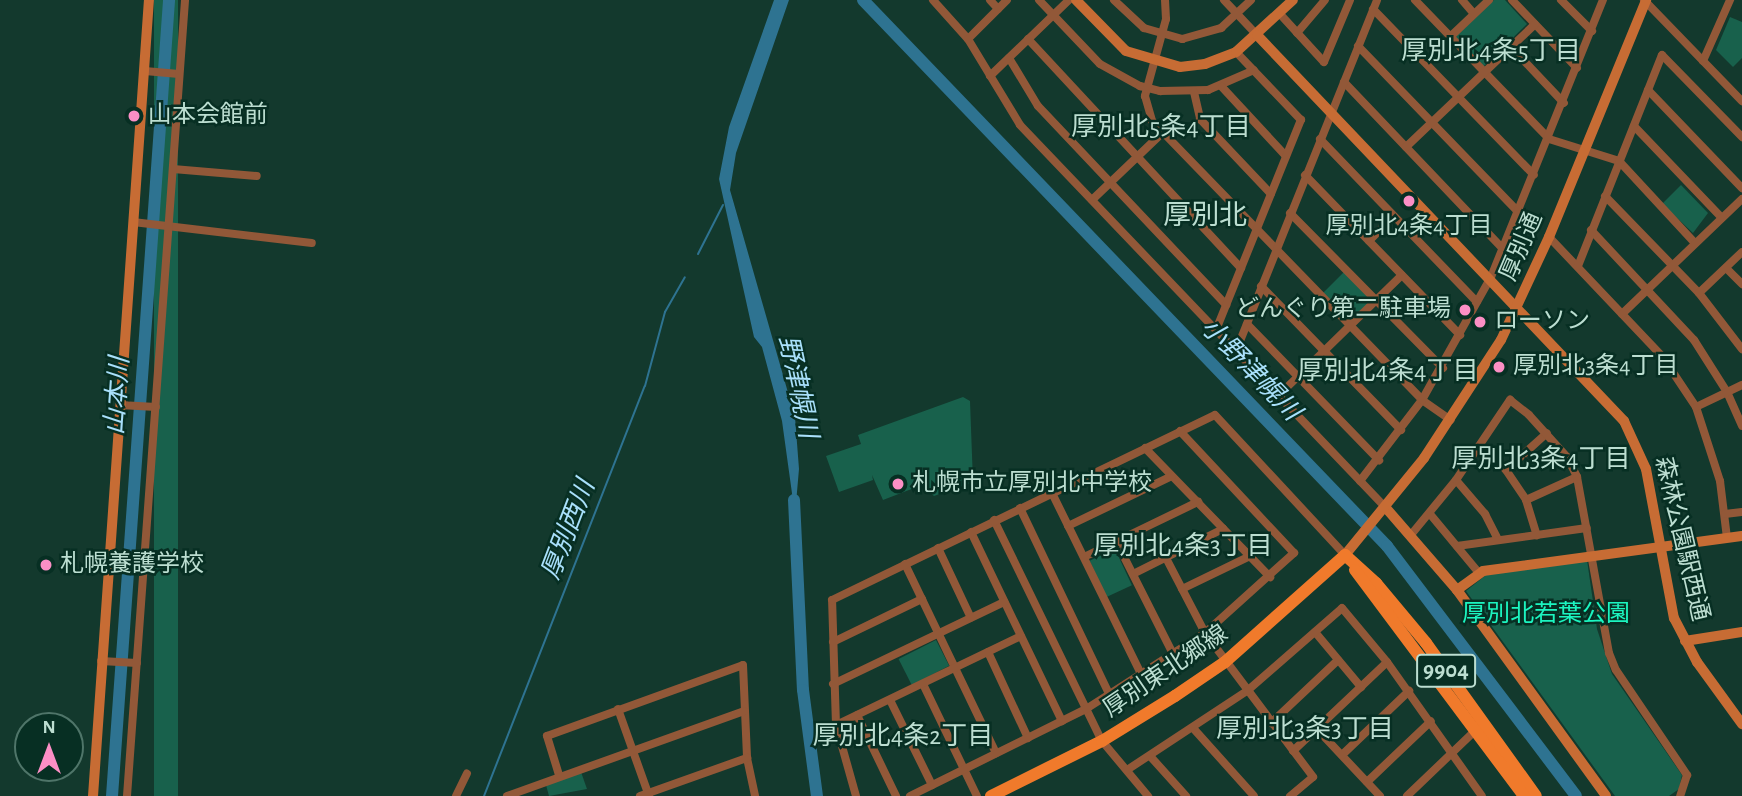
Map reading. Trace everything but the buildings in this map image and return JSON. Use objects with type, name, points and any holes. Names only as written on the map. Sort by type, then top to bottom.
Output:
[{"type":"main road","name":"厚別東北郷線","points":[[998,795],[1101,741],[1225,662],[1345,555]]},
{"type":"main road","name":"9904","points":[[1345,555],[1376,583],[1426,643],[1524,796]]},
{"type":"main road","name":"9904","points":[[1479,726],[1536,796]]},
{"type":"street","points":[[93,796],[149,0]]},
{"type":"street","points":[[127,796],[153,407],[173,169],[177,74],[185,0]]},
{"type":"street","points":[[933,0],[968,39],[1020,125],[1360,481],[1382,512],[1410,536],[1457,590],[1606,796]]},
{"type":"street","points":[[990,0],[998,9]]},
{"type":"street","points":[[968,39],[1007,0]]},
{"type":"street","points":[[1039,0],[1109,71],[1148,88],[1194,92],[1222,87],[1254,70]]},
{"type":"street","points":[[990,76],[1069,0]]},
{"type":"street","points":[[1076,0],[1116,43],[1154,62],[1193,66],[1236,52],[1258,35],[1293,0]]},
{"type":"street","points":[[1114,0],[1135,22],[1162,35],[1202,36],[1237,14],[1251,0]]},
{"type":"street","points":[[1165,0],[1162,35],[1148,88],[1147,114],[1162,133],[1422,400],[1451,420]]},
{"type":"street","points":[[1224,0],[1258,35]]},
{"type":"street","points":[[1297,33],[1325,0]]},
{"type":"street","points":[[1280,14],[1324,62],[1350,0]]},
{"type":"street","points":[[1236,351],[1377,0]]},
{"type":"street","points":[[1415,0],[1549,139],[1619,161],[1695,243]]},
{"type":"street","points":[[1462,0],[1474,14]]},
{"type":"street","points":[[1450,37],[1489,0]]},
{"type":"street","points":[[1512,0],[1577,68]]},
{"type":"street","points":[[1561,0],[1592,31]]},
{"type":"street","points":[[1360,481],[1379,460],[1443,368],[1491,277],[1564,103],[1603,0]]},
{"type":"street","points":[[1645,0],[1742,101]]},
{"type":"street","name":"厚別通","points":[[1345,555],[1382,512],[1451,420],[1519,307],[1645,0]]},
{"type":"street","points":[[1703,61],[1727,2]]},
{"type":"street","points":[[1373,9],[1534,175]]},
{"type":"street","points":[[1406,147],[1535,24]]},
{"type":"street","name":"森林公園駅西通","points":[[1258,35],[1491,277],[1624,421],[1646,469],[1674,618],[1685,641],[1742,724]]},
{"type":"street","points":[[1028,40],[1241,268]]},
{"type":"street","points":[[1358,46],[1519,213]]},
{"type":"street","points":[[1511,47],[1564,103]]},
{"type":"street","points":[[1216,330],[1301,120],[1236,52]]},
{"type":"street","points":[[1578,265],[1662,55],[1742,137]]},
{"type":"street","points":[[1009,58],[1038,106],[1226,305]]},
{"type":"street","points":[[145,71],[177,74]]},
{"type":"street","points":[[1343,82],[1503,249]]},
{"type":"street","points":[[1222,87],[1286,156]]},
{"type":"street","points":[[1648,90],[1742,188]]},
{"type":"street","points":[[1194,92],[1200,119],[1271,194]]},
{"type":"street","points":[[1634,126],[1722,218]]},
{"type":"street","points":[[1091,200],[1162,133]]},
{"type":"street","points":[[1320,139],[1477,302]]},
{"type":"street","points":[[173,169],[257,176]]},
{"type":"street","points":[[1305,175],[1460,335]]},
{"type":"street","points":[[1605,196],[1699,293],[1741,344]]},
{"type":"street","points":[[1622,314],[1742,199]]},
{"type":"street","points":[[1290,213],[1443,368]]},
{"type":"street","points":[[1369,241],[1394,216]]},
{"type":"street","points":[[133,222],[312,243]]},
{"type":"street","points":[[1591,230],[1694,341],[1727,392],[1742,426]]},
{"type":"street","points":[[1549,237],[1662,356],[1696,407],[1720,481],[1727,538]]},
{"type":"street","points":[[1699,293],[1742,252]]},
{"type":"street","points":[[1726,268],[1742,284]]},
{"type":"street","points":[[1278,396],[1402,275]]},
{"type":"street","points":[[1261,286],[1401,430]]},
{"type":"street","points":[[1247,324],[1379,460]]},
{"type":"street","points":[[1696,407],[1742,384]]},
{"type":"street","points":[[1410,536],[1456,480],[1510,400],[1547,433],[1577,477],[1609,653],[1687,775],[1680,796]]},
{"type":"street","points":[[120,405],[153,407]]},
{"type":"street","points":[[856,796],[836,725],[832,600],[994,520],[1215,415],[1345,555]]},
{"type":"street","points":[[910,796],[1086,709],[1110,694],[1205,633],[1294,553],[1180,431]]},
{"type":"street","points":[[1506,470],[1547,433]]},
{"type":"street","points":[[1478,447],[1506,470],[1526,500],[1537,535]]},
{"type":"street","points":[[1145,448],[1270,577]]},
{"type":"street","points":[[1068,526],[1172,476]]},
{"type":"street","points":[[1526,500],[1577,477]]},
{"type":"street","points":[[1456,480],[1486,514],[1498,540]]},
{"type":"street","points":[[1052,493],[1141,674]]},
{"type":"street","points":[[1084,557],[1198,502]]},
{"type":"street","points":[[1020,508],[1110,694]]},
{"type":"street","points":[[1725,514],[1742,512]]},
{"type":"street","points":[[1430,514],[1479,573]]},
{"type":"street","points":[[994,520],[1101,741],[1144,795]]},
{"type":"street","points":[[1457,546],[1587,528]]},
{"type":"street","points":[[1133,574],[1223,529]]},
{"type":"street","points":[[971,532],[1062,721]]},
{"type":"street","points":[[1457,590],[1479,573],[1742,536]]},
{"type":"street","points":[[1116,541],[1173,654]]},
{"type":"street","points":[[938,548],[971,618]]},
{"type":"street","points":[[1182,589],[1250,556]]},
{"type":"street","points":[[1166,558],[1205,633],[1314,777],[1290,796]]},
{"type":"street","points":[[905,564],[996,753]]},
{"type":"street","points":[[833,642],[922,599]]},
{"type":"street","points":[[833,684],[1004,602]]},
{"type":"street","points":[[1127,771],[1247,691],[1342,608],[1431,721],[1478,794]]},
{"type":"street","points":[[1315,632],[1361,687]]},
{"type":"street","points":[[1685,641],[1742,632]]},
{"type":"street","points":[[836,725],[1021,636]]},
{"type":"street","points":[[988,652],[1028,738]]},
{"type":"street","points":[[1271,723],[1338,660]]},
{"type":"street","points":[[101,661],[135,663]]},
{"type":"street","points":[[1293,751],[1387,662]]},
{"type":"street","points":[[559,775],[547,736],[743,665],[747,758],[755,796]]},
{"type":"street","points":[[923,684],[977,796]]},
{"type":"street","points":[[1342,755],[1409,691]]},
{"type":"street","points":[[890,699],[932,785]]},
{"type":"street","points":[[618,709],[645,795],[747,758]]},
{"type":"street","points":[[507,796],[559,775],[744,711]]},
{"type":"street","points":[[857,715],[896,796]]},
{"type":"street","points":[[1367,782],[1431,721]]},
{"type":"street","points":[[1407,796],[1479,726]]},
{"type":"street","points":[[1193,728],[1254,796]]},
{"type":"street","points":[[1317,729],[1380,796]]},
{"type":"street","points":[[1150,756],[1186,796]]},
{"type":"street","points":[[456,796],[467,773]]},
{"type":"green space","points":[[154,0],[178,0],[178,796],[154,796]]},
{"type":"green space","points":[[1494,0],[1505,0],[1527,24],[1483,67],[1455,37]]},
{"type":"green space","points":[[1730,17],[1742,22],[1742,58],[1733,67],[1716,50]]},
{"type":"green space","points":[[1681,185],[1708,213],[1693,233],[1662,204]]},
{"type":"green space","points":[[1346,270],[1376,300],[1350,325],[1321,295]]},
{"type":"green space","points":[[963,397],[970,401],[973,482],[934,496],[922,485],[883,500],[872,475],[873,480],[839,492],[826,456],[861,444],[858,435]]},
{"type":"green space","points":[[1115,549],[1132,585],[1107,597],[1090,561]]},
{"type":"green space","name":"厚別北若葉公園","points":[[1587,560],[1597,629],[1612,674],[1682,775],[1679,789],[1669,796],[1615,796],[1466,591],[1486,575]]},
{"type":"green space","points":[[936,640],[949,666],[912,685],[899,659]]},
{"type":"green space","points":[[581,772],[587,789],[549,796],[546,785]]},
{"type":"water","points":[[774,0],[789,0],[736,153],[730,190],[795,417],[799,469],[795,515],[782,421],[762,347],[754,337],[719,179],[729,127]]},
{"type":"waterway","name":"山本川","points":[[112,796],[169,0]]},
{"type":"waterway","name":"小野津幌川","points":[[863,0],[1387,546],[1576,796]]},
{"type":"waterway","name":"厚別西川","points":[[698,254],[723,205]]},
{"type":"waterway","name":"厚別西川","points":[[484,796],[645,386],[665,312],[685,277]]},
{"type":"waterway","name":"野津幌川","points":[[794,500],[803,690],[817,796]]},
{"type":"place","name":"山本会館前","points":[[134,116]]},
{"type":"place","name":"厚別北4条4丁目","points":[[1409,201]]},
{"type":"place","name":"どんぐり第二駐車場","points":[[1465,310]]},
{"type":"place","name":"ローソン","points":[[1480,322]]},
{"type":"place","name":"厚別北3条4丁目","points":[[1499,367]]},
{"type":"place","name":"札幌市立厚別北中学校","points":[[898,484]]},
{"type":"place","name":"札幌養護学校","points":[[46,565]]},
{"type":"district","name":"厚別北4条5丁目","points":[[1491,52]]},
{"type":"district","name":"厚別北5条4丁目","points":[[1161,128]]},
{"type":"district","name":"厚別北","points":[[1205,216]]},
{"type":"district","name":"厚別北4条4丁目","points":[[1388,372]]},
{"type":"district","name":"厚別北3条4丁目","points":[[1541,460]]},
{"type":"district","name":"厚別北4条3丁目","points":[[1183,547]]},
{"type":"district","name":"厚別北3条3丁目","points":[[1305,730]]},
{"type":"district","name":"厚別北4条2丁目","points":[[903,737]]}]
